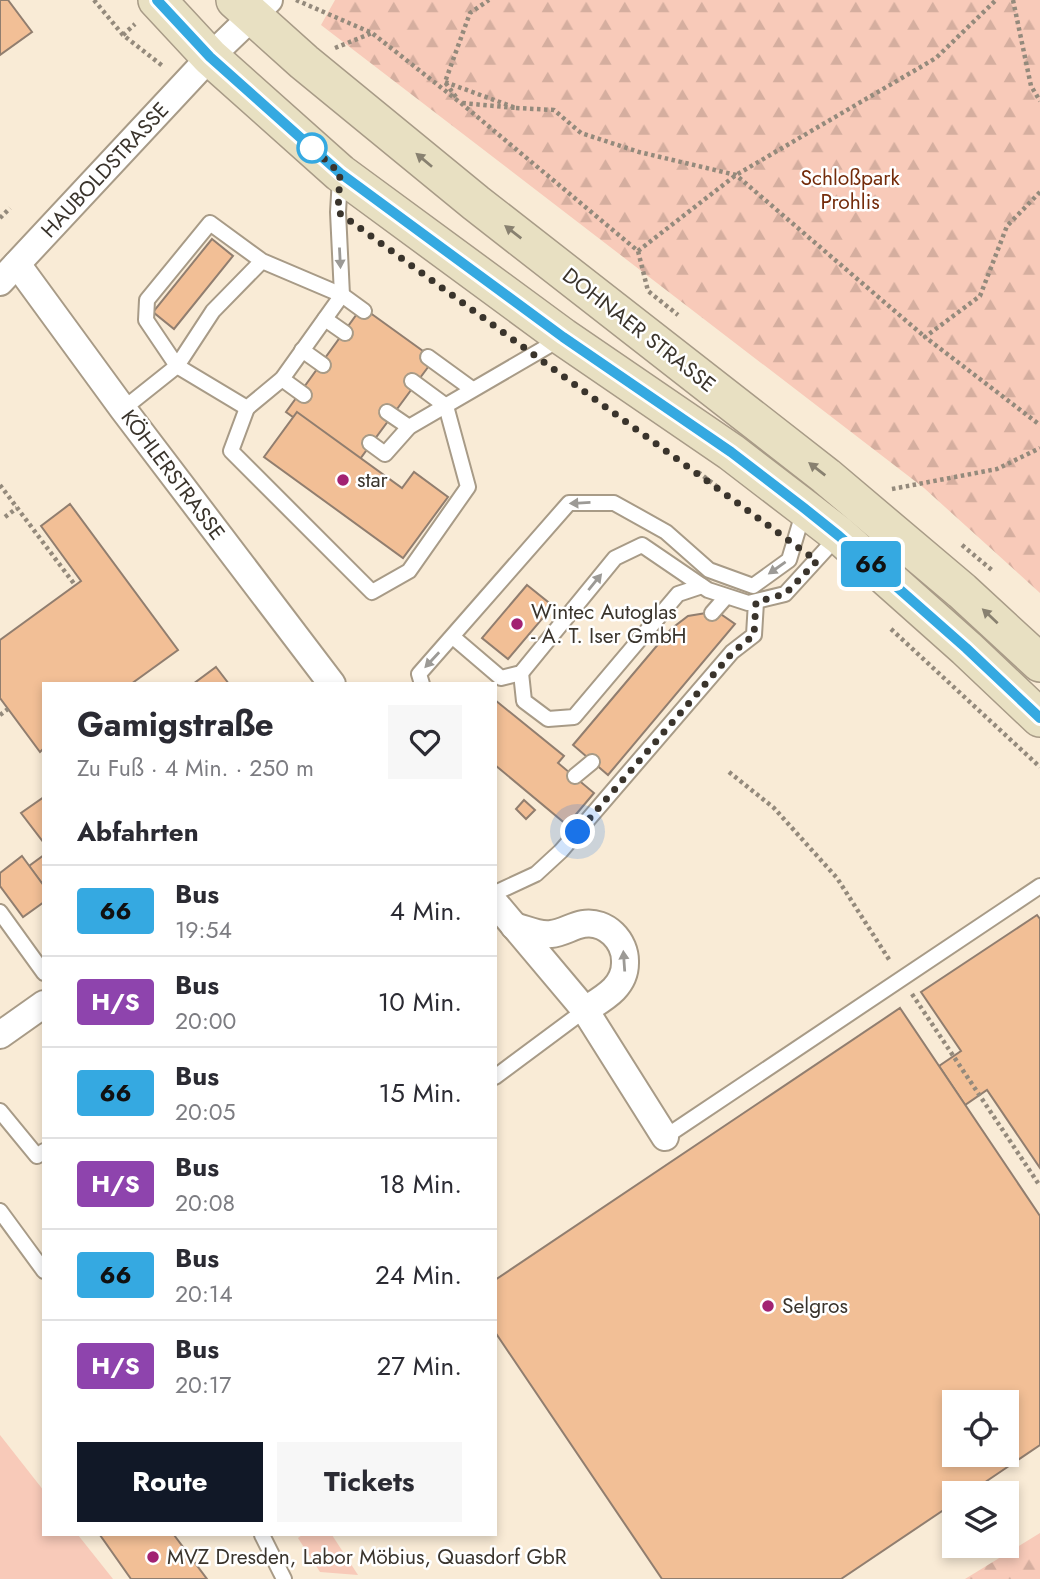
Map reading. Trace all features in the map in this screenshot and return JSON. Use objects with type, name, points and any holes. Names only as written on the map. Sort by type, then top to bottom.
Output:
[{"type":"main road","name":"DOHNAER STRASSE","points":[[157,0],[210,57],[340,173],[563,337],[731,452],[804,508],[966,648],[1040,718]]},
{"type":"main road","name":"DOHNAER STRASSE","points":[[252,6],[476,204],[826,476],[962,591],[1040,663]]},
{"type":"street","name":"HAUBOLDSTRASSE","points":[[8,273],[210,57],[252,6]]},
{"type":"street","name":"KÖHLERSTRASSE","points":[[8,273],[123,409],[330,682]]},
{"type":"street","points":[[497,905],[585,1010],[665,1137]]},
{"type":"street","points":[[514,926],[551,934],[584,923],[603,926],[619,939],[626,954],[625,974],[610,995],[585,1010]]},
{"type":"street","points":[[0,1035],[42,1005]]},
{"type":"lane","points":[[340,173],[338,212],[342,295],[282,379],[247,408],[231,451],[372,592],[409,571],[468,487],[446,406],[412,381]]},
{"type":"lane","points":[[247,408],[177,366],[146,320],[147,300],[210,223],[262,261],[342,295],[364,311]]},
{"type":"lane","points":[[123,409],[177,366],[214,311],[262,261]]},
{"type":"lane","points":[[325,319],[345,333]]},
{"type":"lane","points":[[370,443],[385,454],[409,427],[563,337]]},
{"type":"lane","points":[[302,350],[323,365]]},
{"type":"lane","points":[[428,357],[472,389]]},
{"type":"lane","points":[[282,379],[304,395]]},
{"type":"lane","points":[[387,412],[409,427]]},
{"type":"lane","points":[[421,682],[419,674],[569,503],[614,502],[666,532],[709,570],[753,586],[789,560],[804,508]]},
{"type":"lane","points":[[453,637],[501,678],[521,673],[615,558],[642,545],[708,590],[748,603],[785,594],[839,536]]},
{"type":"lane","points":[[521,673],[524,701],[548,719],[574,717],[678,594],[702,586]]},
{"type":"lane","points":[[712,613],[726,597]]},
{"type":"lane","points":[[497,892],[536,874],[561,851],[732,653],[754,635],[756,602]]},
{"type":"lane","points":[[575,776],[592,762]]},
{"type":"lane","points":[[665,1137],[1040,886]]},
{"type":"lane","points":[[0,912],[42,970]]},
{"type":"lane","points":[[497,1076],[585,1010]]},
{"type":"lane","points":[[0,1111],[37,1156],[42,1152]]},
{"type":"lane","points":[[0,1211],[42,1268]]},
{"type":"lane","points":[[262,1536],[284,1579]]},
{"type":"path","points":[[94,0],[123,35],[186,83]]},
{"type":"path","points":[[296,0],[372,33],[462,104],[638,251],[736,175],[936,58],[996,0]]},
{"type":"path","points":[[445,82],[470,13],[489,0]]},
{"type":"path","points":[[1013,0],[1031,86],[1040,101]]},
{"type":"path","points":[[445,82],[462,104],[554,110],[581,133],[639,152],[736,175],[925,337],[1040,425]]},
{"type":"path","points":[[445,82],[516,108]]},
{"type":"path","points":[[925,337],[979,296],[1007,226],[1040,192]]},
{"type":"path","points":[[0,218],[10,208]]},
{"type":"path","points":[[892,489],[997,470],[1040,448]]},
{"type":"path","points":[[693,469],[727,493]]},
{"type":"path","points":[[0,485],[75,585]]},
{"type":"path","points":[[5,517],[17,508]]},
{"type":"path","points":[[888,626],[1040,767]]},
{"type":"green space","name":"Schloßpark Prohlis","points":[[335,0],[1040,0],[1040,593],[924,488],[321,25]]},
{"type":"green space","points":[[0,1435],[42,1488],[42,1536],[79,1536],[113,1579],[0,1579]]},
{"type":"green space","points":[[1040,1533],[1040,1579],[965,1579],[999,1558],[1019,1558],[1019,1546]]},
{"type":"green space","points":[[333,1536],[358,1575],[320,1572],[298,1538]]},
{"type":"building","points":[[0,0],[8,0],[32,32],[0,55]]},
{"type":"building","points":[[212,239],[233,256],[174,329],[153,312]]},
{"type":"building","points":[[362,307],[434,359],[357,463],[286,412]]},
{"type":"building","name":"star","points":[[297,412],[402,488],[414,472],[448,497],[403,558],[264,457]]},
{"type":"building","points":[[70,504],[178,650],[134,682],[42,682],[40,752],[0,698],[0,640],[81,581],[41,526]]},
{"type":"building","points":[[527,585],[553,606],[508,659],[482,638]]},
{"type":"building","points":[[706,613],[722,615],[735,624],[608,775],[573,745],[671,629],[688,616]]},
{"type":"building","points":[[216,667],[227,682],[196,682]]},
{"type":"building","points":[[497,702],[564,756],[558,763],[594,793],[567,825],[497,767]]},
{"type":"building","points":[[42,798],[42,840],[21,813]]},
{"type":"building","points":[[524,800],[535,810],[526,819],[516,809]]},
{"type":"building","points":[[22,856],[42,883],[42,903],[23,917],[0,886],[0,873]]},
{"type":"building","points":[[42,856],[42,883],[29,866]]},
{"type":"building","points":[[1037,915],[1040,919],[1040,1168],[987,1090],[965,1105],[939,1066],[961,1051],[921,992]]},
{"type":"building","name":"Selgros","points":[[900,1008],[1040,1216],[1040,1445],[1019,1459],[1019,1390],[942,1390],[942,1467],[1007,1467],[987,1481],[942,1481],[942,1511],[841,1579],[662,1579],[497,1335],[497,1279]]},
{"type":"building","name":"MVZ Dresden, Labor Möbius, Quasdorf GbR","points":[[101,1536],[175,1536],[207,1579],[131,1579]]},
{"type":"bus line","name":"66","points":[[157,0],[210,57],[340,173],[563,337],[731,452],[804,508],[966,648],[1040,718]]},
{"type":"place","name":"star","points":[[343,480]]},
{"type":"place","name":"Wintec Autoglas - A. T. Iser GmbH","points":[[517,624]]},
{"type":"place","name":"Selgros","points":[[768,1306]]},
{"type":"place","name":"MVZ Dresden, Labor Möbius, Quasdorf GbR","points":[[153,1557]]},
{"type":"route","points":[[312,148],[304,141],[340,173],[338,212],[795,542],[817,561],[785,594],[756,602],[754,635],[732,653],[578,832]]}]
